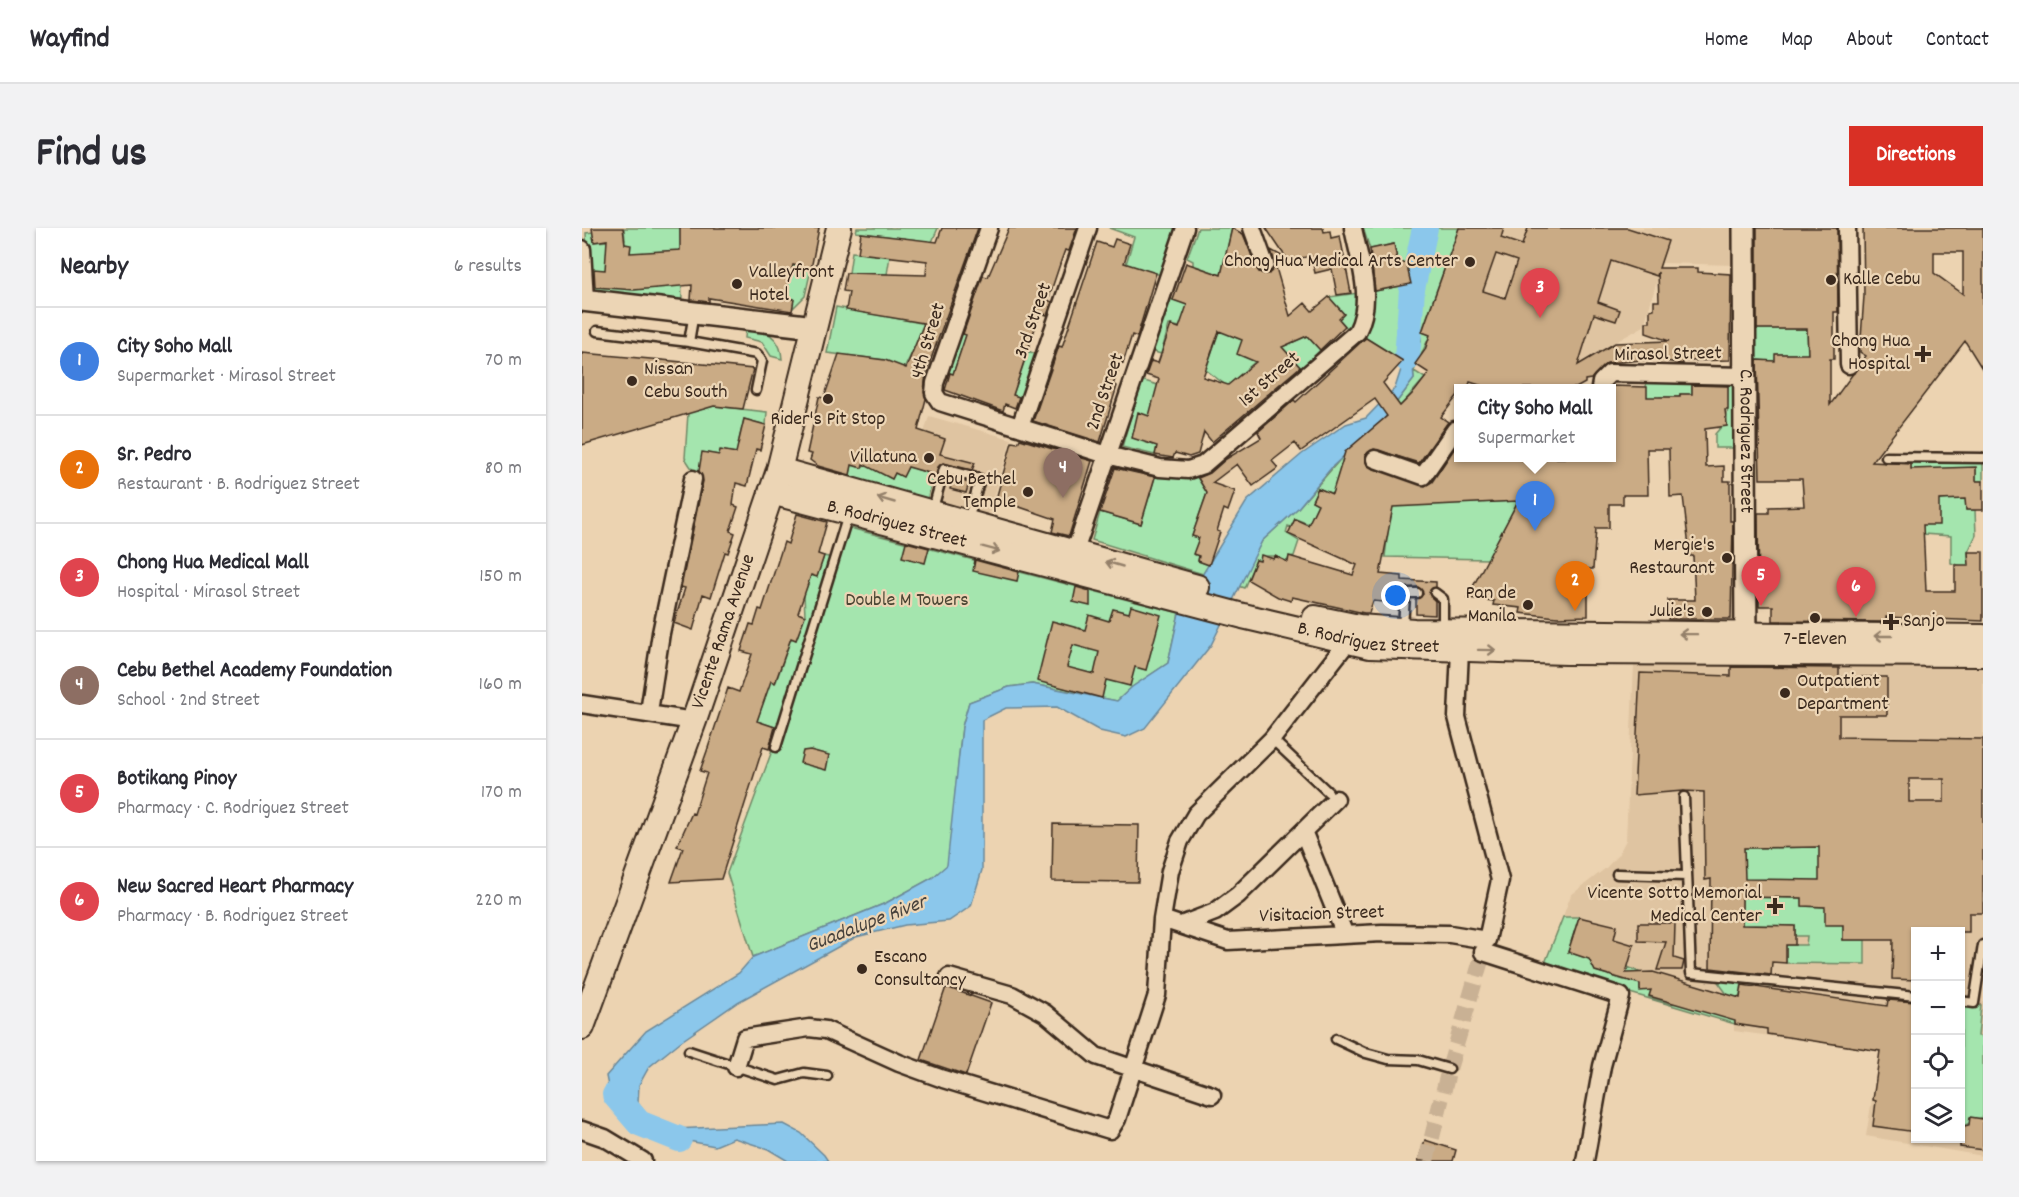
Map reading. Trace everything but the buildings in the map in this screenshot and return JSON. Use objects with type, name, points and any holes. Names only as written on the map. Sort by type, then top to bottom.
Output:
[{"type":"main road","name":"Vicente Rama Avenue","points":[[582,1027],[588,990],[694,721],[775,481],[839,228]]},
{"type":"main road","name":"B. Rodriguez Street","points":[[775,481],[849,512],[1071,561],[1353,635],[1460,650],[1746,644],[1979,645]]},
{"type":"main road","name":"B. Rodriguez Street","points":[[775,481],[932,513],[968,523],[1071,561]]},
{"type":"main road","name":"B. Rodriguez Street","points":[[1353,635],[1403,631],[1746,644]]},
{"type":"street","name":"4th Street","points":[[989,228],[935,383],[934,393],[940,402],[1107,455]]},
{"type":"street","name":"3rd Street","points":[[1020,427],[1088,228]]},
{"type":"street","name":"2nd Street","points":[[1071,561],[1185,228]]},
{"type":"street","points":[[1252,228],[1265,264]]},
{"type":"street","name":"1st Street","points":[[1107,455],[1160,468],[1188,470],[1203,465],[1357,332],[1364,318],[1367,298],[1353,228]]},
{"type":"street","name":"C. Rodriguez Street","points":[[1744,228],[1746,644]]},
{"type":"street","points":[[1847,228],[1849,365]]},
{"type":"street","points":[[582,249],[584,300],[815,327]]},
{"type":"street","name":"Mirasol Street","points":[[1601,384],[1610,374],[1745,376]]},
{"type":"street","points":[[1375,459],[1423,476],[1454,431]]},
{"type":"street","points":[[649,712],[662,633],[693,479]]},
{"type":"street","points":[[736,1067],[745,1038],[809,1028],[826,1030],[899,1063],[943,1079],[1110,1130],[1117,1119],[1157,995],[1162,919],[1170,871],[1180,842],[1196,814],[1272,739],[1353,635]]},
{"type":"street","points":[[1460,650],[1457,717],[1500,880],[1485,946]]},
{"type":"street","points":[[582,704],[649,712],[694,721]]},
{"type":"street","points":[[1181,925],[1215,912],[1238,895],[1303,831],[1332,795]]},
{"type":"street","points":[[1303,831],[1346,935]]},
{"type":"street","name":"Visitacion Street","points":[[1162,919],[1228,941],[1346,935],[1450,934],[1621,996],[1602,1066],[1585,1161]]},
{"type":"street","points":[[949,977],[1012,995],[1045,1013],[1096,1056],[1212,1095]]},
{"type":"street","points":[[582,1130],[605,1138],[643,1161]]},
{"type":"lane","points":[[689,342],[694,313]]},
{"type":"lane","points":[[597,331],[689,342],[757,354],[762,361],[756,390]]},
{"type":"lane","points":[[1886,457],[1983,458]]},
{"type":"lane","points":[[932,513],[944,469],[980,479],[968,523]]},
{"type":"lane","points":[[776,747],[849,512]]},
{"type":"lane","points":[[1403,631],[1405,596],[1417,592]]},
{"type":"lane","points":[[1435,593],[1443,599],[1443,632]]},
{"type":"lane","points":[[1272,739],[1332,795]]},
{"type":"lane","points":[[1684,797],[1691,973],[1911,995]]},
{"type":"lane","points":[[1617,874],[1686,876]]},
{"type":"lane","points":[[1965,1002],[1974,1003],[1983,945]]},
{"type":"lane","points":[[1336,1039],[1366,1053],[1388,1059],[1418,1060],[1449,1069]]},
{"type":"lane","points":[[689,1051],[778,1080],[804,1073],[827,1076]]},
{"type":"shaded area","points":[[1430,228],[1734,228],[1734,265],[1662,263],[1644,326],[1541,384],[1521,384],[1470,368],[1421,341],[1418,290]]},
{"type":"shaded area","points":[[929,416],[1011,439],[988,518],[906,494]]},
{"type":"shaded area","name":"Vicente Sotto Memorial Medical Center","points":[[1983,661],[1983,1156],[1866,1136],[1880,1051],[1734,1031],[1734,1023],[1630,993],[1545,963],[1571,895],[1606,868],[1618,855],[1626,840],[1634,665]]},
{"type":"green space","points":[[624,228],[680,228],[682,301],[589,293],[586,233],[593,232],[594,242],[625,240]]},
{"type":"green space","points":[[857,228],[938,228],[932,242],[856,232]]},
{"type":"green space","points":[[1109,228],[1183,228],[1167,277],[1126,264],[1134,237]]},
{"type":"green space","points":[[1198,228],[1232,228],[1221,275],[1193,265],[1193,261],[1187,258]]},
{"type":"green space","points":[[1363,228],[1420,228],[1411,284],[1406,263],[1398,264],[1394,244],[1370,249]]},
{"type":"green space","points":[[1430,228],[1459,228],[1422,331],[1430,335],[1414,371],[1425,378],[1387,421],[1384,419],[1414,379],[1413,366],[1421,341],[1416,301]]},
{"type":"green space","points":[[852,252],[890,256],[887,274],[849,273]]},
{"type":"green space","points":[[775,262],[811,269],[805,296],[792,309],[794,299],[785,298],[791,271]]},
{"type":"green space","points":[[1411,284],[1403,361],[1366,338],[1375,291]]},
{"type":"green space","points":[[1358,293],[1355,324],[1348,329],[1339,319],[1344,314],[1329,297]]},
{"type":"green space","points":[[1168,298],[1230,318],[1236,329],[1235,337],[1243,340],[1238,354],[1256,361],[1227,386],[1206,370],[1218,333],[1169,325],[1161,354],[1151,351]]},
{"type":"green space","points":[[836,307],[926,324],[906,365],[903,383],[885,360],[827,353]]},
{"type":"green space","points":[[746,327],[766,332],[771,336],[779,345],[782,359],[771,356],[762,342],[745,338]]},
{"type":"green space","points":[[958,329],[967,333],[953,374],[944,371]]},
{"type":"green space","points":[[1755,329],[1807,329],[1808,359],[1799,354],[1776,354],[1775,361],[1754,360]]},
{"type":"green space","points":[[1307,336],[1320,350],[1302,369],[1282,347]]},
{"type":"green space","points":[[1028,351],[1041,356],[1025,399],[1013,395]]},
{"type":"green space","points":[[1141,380],[1158,385],[1162,427],[1155,455],[1122,447]]},
{"type":"green space","points":[[1735,380],[1735,448],[1715,448],[1715,434],[1722,426],[1727,425],[1728,384],[1692,384],[1692,398],[1688,394],[1680,394],[1680,397],[1660,397],[1647,409],[1646,381]]},
{"type":"green space","points":[[714,406],[767,412],[766,425],[744,419],[738,444],[743,454],[721,450],[719,455],[703,452],[698,478],[685,458],[688,413]]},
{"type":"green space","points":[[919,447],[916,469],[934,475],[927,500],[849,477],[852,465],[862,468],[870,459],[875,470],[892,479],[895,473],[903,476]]},
{"type":"green space","points":[[1344,455],[1333,494],[1318,488],[1312,501],[1318,504],[1309,524],[1295,519],[1291,527],[1288,526],[1286,533],[1299,541],[1294,556],[1289,557],[1287,562],[1275,556],[1261,556],[1260,561],[1256,560],[1244,588],[1238,586],[1262,541],[1298,508]]},
{"type":"green space","points":[[1911,461],[1983,461],[1983,481],[1976,481],[1976,468],[1911,470]]},
{"type":"green space","points":[[1156,474],[1197,477],[1207,493],[1192,536],[1202,539],[1198,561],[1209,565],[1203,574],[1092,540],[1100,512],[1141,524]]},
{"type":"green space","points":[[1965,490],[1966,510],[1975,510],[1976,535],[1968,552],[1968,562],[1983,573],[1951,563],[1951,536],[1923,534],[1923,525],[1939,500],[1950,499]]},
{"type":"green space","points":[[1518,501],[1488,559],[1385,557],[1391,506]]},
{"type":"green space","name":"Double M Towers","points":[[842,526],[1179,613],[1168,663],[1132,687],[1117,701],[1032,684],[1009,687],[969,702],[962,727],[948,865],[932,878],[886,903],[753,957],[727,873],[780,729],[757,721],[770,681],[776,682],[791,638],[796,640],[805,616],[804,594],[811,575],[817,576],[824,556],[832,558]]},
{"type":"green space","points":[[1819,847],[1827,884],[1734,879],[1744,863],[1744,848]]},
{"type":"green space","points":[[1742,897],[1802,898],[1803,906],[1825,907],[1843,925],[1843,940],[1865,940],[1865,964],[1786,963],[1786,945],[1806,945],[1807,936],[1795,936],[1795,926],[1742,925]]},
{"type":"green space","points":[[1563,917],[1579,917],[1568,952],[1589,959],[1595,971],[1624,980],[1628,967],[1639,972],[1640,990],[1651,990],[1649,997],[1671,1004],[1727,994],[1710,971],[1771,972],[1770,987],[1742,983],[1735,1024],[1630,993],[1545,963]]},
{"type":"green space","points":[[1981,1005],[1978,1036],[1983,1037],[1983,1117],[1965,1125],[1965,1035],[1965,1006]]},
{"type":"water","points":[[1420,228],[1430,228],[1416,301],[1421,341],[1413,366],[1414,379],[1384,419],[1332,467],[1298,508],[1262,541],[1211,645],[1145,728],[1126,737],[1100,731],[1057,707],[1006,708],[982,720],[982,870],[971,906],[949,921],[905,925],[856,937],[738,1002],[680,1042],[649,1067],[639,1085],[638,1103],[649,1118],[674,1129],[784,1124],[801,1133],[828,1161],[788,1161],[768,1149],[734,1138],[715,1146],[667,1137],[618,1111],[610,1097],[606,1076],[646,1031],[739,973],[753,957],[886,903],[932,878],[947,865],[962,727],[969,702],[1009,687],[1032,684],[1117,701],[1132,687],[1168,663],[1179,613],[1247,501],[1302,454],[1346,424],[1366,418],[1395,388],[1405,357]]},
{"type":"waterway","name":"Guadalupe River","points":[[1407,359],[1412,289],[1425,228]]},
{"type":"waterway","name":"Guadalupe River","points":[[615,1095],[639,1123],[679,1139]]},
{"type":"tunnel","points":[[1426,1161],[1449,1069],[1487,940]]},
{"type":"place","name":"Chong Hua Medical Arts Center","points":[[1470,262]]},
{"type":"place","name":"Kalle Cebu","points":[[1831,280]]},
{"type":"place","name":"Valleyfront Hotel","points":[[737,284]]},
{"type":"place","name":"Chong Hua Medical Mall","points":[[1540,318]]},
{"type":"place","name":"Chong Hua Hospital","points":[[1923,354]]},
{"type":"place","name":"Nissan Cebu South","points":[[632,381]]},
{"type":"place","name":"Rider's Pit Stop","points":[[828,399]]},
{"type":"place","name":"Villatuna","points":[[929,458]]},
{"type":"place","name":"Cebu Bethel Temple","points":[[1028,492]]},
{"type":"place","name":"Cebu Bethel Academy Foundation","points":[[1063,498]]},
{"type":"place","name":"City Soho Mall","points":[[1535,531]]},
{"type":"place","name":"Mergie's Restaurant","points":[[1727,558]]},
{"type":"place","name":"Pan de Manila","points":[[1528,605]]},
{"type":"place","name":"Botikang Pinoy","points":[[1761,606]]},
{"type":"place","name":"Sr. Pedro","points":[[1575,611]]},
{"type":"place","name":"Julie's","points":[[1707,612]]},
{"type":"place","name":"New Sacred Heart Pharmacy","points":[[1856,617]]},
{"type":"place","name":"7-Eleven","points":[[1815,618]]},
{"type":"place","name":"Sanjo","points":[[1891,622]]},
{"type":"place","name":"Outpatient Department","points":[[1785,693]]},
{"type":"place","name":"Vicente Sotto Memorial Medical Center","points":[[1775,906]]},
{"type":"place","name":"Escano Consultancy","points":[[862,969]]}]
